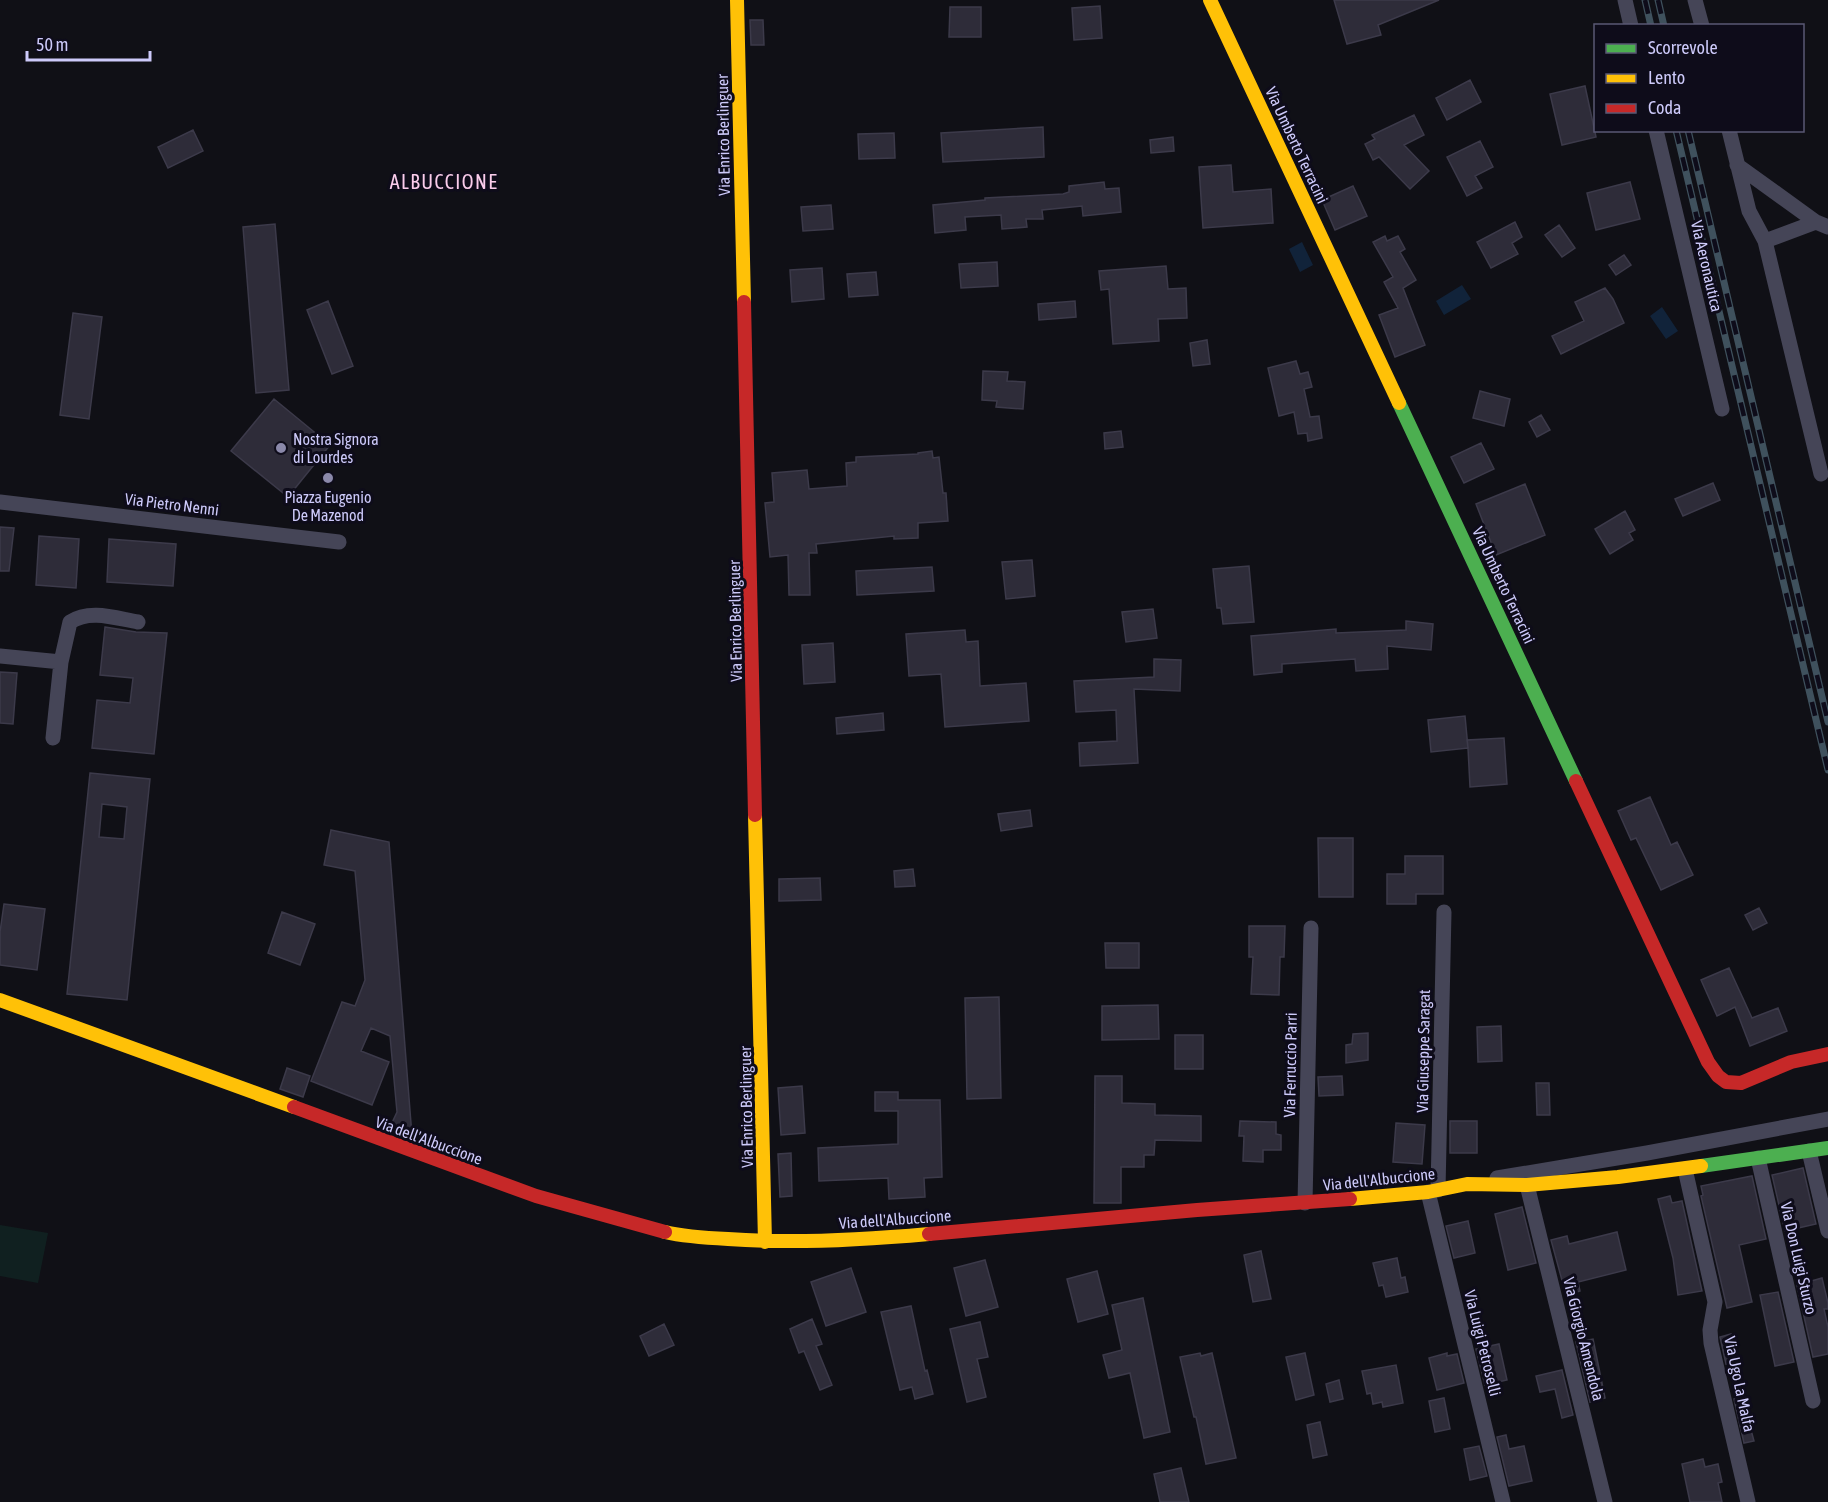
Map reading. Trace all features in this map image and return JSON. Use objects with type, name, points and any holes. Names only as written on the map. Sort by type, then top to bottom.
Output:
[{"type":"street","name":"Via Enrico Berlinguer","points":[[737,0],[765,1242]]},
{"type":"street","name":"Via Umberto Terracini","points":[[1210,0],[1708,1062],[1719,1078],[1736,1084],[1753,1081],[1780,1066],[1828,1054]]},
{"type":"street","points":[[1625,0],[1631,24]]},
{"type":"street","points":[[1695,0],[1701,24]]},
{"type":"street","name":"Via Aeronautica","points":[[1656,132],[1722,409]]},
{"type":"street","points":[[1729,132],[1749,211],[1766,241],[1821,474]]},
{"type":"street","points":[[1737,165],[1822,225]]},
{"type":"street","points":[[1766,241],[1822,225]]},
{"type":"street","name":"Via Pietro Nenni","points":[[0,502],[339,542]]},
{"type":"street","points":[[53,738],[60,667],[70,622],[89,615],[138,622]]},
{"type":"street","points":[[0,656],[60,667]]},
{"type":"street","points":[[0,666],[60,667]]},
{"type":"street","name":"Via Giuseppe Saragat","points":[[1433,1191],[1444,912]]},
{"type":"street","name":"Via Ferruccio Parri","points":[[1305,1203],[1311,928]]},
{"type":"street","name":"Via dell'Albuccione","points":[[0,1000],[536,1196],[681,1236],[765,1242],[885,1238],[1197,1210],[1305,1203],[1433,1191],[1467,1184],[1527,1185],[1685,1168],[1828,1148]]},
{"type":"street","points":[[1467,1184],[1828,1119]]},
{"type":"street","points":[[1809,1151],[1828,1231]]},
{"type":"street","name":"Via Don Luigi Sturzo","points":[[1758,1158],[1813,1401]]},
{"type":"street","name":"Via Ugo La Malfa","points":[[1685,1168],[1715,1302],[1710,1330],[1711,1343],[1748,1502]]},
{"type":"street","name":"Via Giorgio Amendola","points":[[1527,1185],[1605,1502]]},
{"type":"street","name":"Via Luigi Petroselli","points":[[1433,1191],[1503,1502]]},
{"type":"shaded area","points":[[0,1225],[48,1233],[38,1283],[0,1276]]},
{"type":"water","points":[[1302,242],[1313,265],[1300,272],[1289,249]]},
{"type":"water","points":[[1462,285],[1471,299],[1444,315],[1436,301]]},
{"type":"water","points":[[1662,307],[1678,331],[1666,339],[1650,316]]},
{"type":"building","points":[[1334,0],[1439,0],[1378,25],[1381,35],[1347,44]]},
{"type":"building","points":[[1100,6],[1102,38],[1074,40],[1072,8]]},
{"type":"building","points":[[950,7],[981,7],[981,37],[949,37]]},
{"type":"building","points":[[750,20],[763,20],[764,45],[751,45]]},
{"type":"building","points":[[1470,80],[1481,102],[1447,120],[1436,98]]},
{"type":"building","points":[[1585,86],[1596,137],[1562,145],[1550,94]]},
{"type":"building","points":[[1414,115],[1424,135],[1404,145],[1429,171],[1410,189],[1379,157],[1373,160],[1365,144],[1375,139],[1372,135]]},
{"type":"building","points":[[1043,127],[1044,157],[943,162],[941,133]]},
{"type":"building","points":[[193,130],[203,151],[168,168],[158,147]]},
{"type":"building","points":[[894,133],[895,158],[859,159],[858,134]]},
{"type":"building","points":[[1173,137],[1174,151],[1151,153],[1150,140]]},
{"type":"building","points":[[1480,141],[1493,167],[1475,176],[1482,188],[1467,196],[1447,157]]},
{"type":"building","points":[[1231,165],[1233,192],[1271,189],[1273,223],[1203,228],[1199,167]]},
{"type":"building","points":[[1104,182],[1105,189],[1119,188],[1121,212],[1083,216],[1082,206],[1042,210],[1043,219],[1026,219],[1027,227],[1002,229],[1001,215],[965,217],[966,230],[935,233],[933,205],[985,200],[985,198],[1063,194],[1069,192],[1069,186]]},
{"type":"building","points":[[1630,182],[1640,219],[1596,230],[1587,193]]},
{"type":"building","points":[[1353,186],[1367,216],[1335,230],[1322,200]]},
{"type":"building","points":[[831,205],[833,229],[803,231],[801,207]]},
{"type":"building","points":[[1515,222],[1522,237],[1512,243],[1518,254],[1491,268],[1477,242]]},
{"type":"building","points":[[275,224],[289,390],[256,393],[243,227]]},
{"type":"building","points":[[1559,225],[1575,248],[1562,257],[1545,235]]},
{"type":"building","points":[[1385,236],[1387,241],[1398,236],[1405,249],[1400,252],[1416,280],[1403,288],[1425,345],[1395,357],[1379,315],[1398,308],[1384,282],[1393,277],[1373,242]]},
{"type":"building","points":[[1624,255],[1631,265],[1616,275],[1609,265]]},
{"type":"building","points":[[997,262],[998,286],[961,288],[959,264]]},
{"type":"building","points":[[1166,266],[1168,289],[1186,288],[1187,318],[1158,319],[1159,341],[1113,344],[1109,289],[1101,290],[1099,271]]},
{"type":"building","points":[[822,268],[824,299],[792,302],[790,270]]},
{"type":"building","points":[[876,272],[878,295],[849,297],[847,274]]},
{"type":"building","points":[[1605,288],[1624,323],[1561,354],[1552,336],[1584,321],[1575,302]]},
{"type":"building","points":[[328,301],[353,366],[332,374],[307,310]]},
{"type":"building","points":[[1075,301],[1076,317],[1039,320],[1038,304]]},
{"type":"building","points":[[73,313],[102,317],[89,419],[60,415]]},
{"type":"building","points":[[1207,340],[1210,364],[1193,366],[1190,343]]},
{"type":"building","points":[[1296,361],[1300,374],[1308,372],[1312,387],[1304,389],[1310,417],[1319,416],[1322,438],[1308,441],[1307,433],[1298,434],[1294,412],[1279,416],[1268,368]]},
{"type":"building","points":[[983,371],[1008,372],[1007,381],[1025,382],[1023,409],[996,407],[997,401],[982,400]]},
{"type":"building","points":[[1480,391],[1510,399],[1504,426],[1473,418]]},
{"type":"building","name":"Nostra Signora di Lourdes","points":[[274,399],[330,445],[288,497],[231,451]]},
{"type":"building","points":[[1541,415],[1550,430],[1537,437],[1529,422]]},
{"type":"building","points":[[1121,431],[1123,447],[1105,449],[1104,433]]},
{"type":"building","points":[[1481,443],[1494,469],[1464,483],[1451,457]]},
{"type":"building","points":[[932,451],[933,458],[939,457],[943,493],[946,493],[948,521],[918,523],[918,538],[894,539],[894,536],[816,544],[817,553],[809,553],[810,595],[789,595],[788,555],[770,557],[765,503],[774,502],[772,473],[807,470],[809,489],[847,486],[846,463],[856,462],[856,457],[918,454]]},
{"type":"building","points":[[1713,483],[1720,500],[1683,516],[1675,499]]},
{"type":"building","points":[[1525,484],[1545,535],[1496,555],[1476,504]]},
{"type":"building","points":[[1625,511],[1635,530],[1629,533],[1633,540],[1610,554],[1595,529]]},
{"type":"building","points":[[0,527],[14,528],[9,571],[0,571]]},
{"type":"building","points":[[39,536],[79,539],[76,588],[36,585]]},
{"type":"building","points":[[109,539],[176,544],[173,586],[107,582]]},
{"type":"building","points":[[1032,560],[1035,596],[1006,599],[1002,562]]},
{"type":"building","points":[[1249,566],[1254,622],[1223,624],[1221,608],[1217,608],[1213,569]]},
{"type":"building","points":[[932,567],[934,591],[857,595],[856,571]]},
{"type":"building","points":[[1153,609],[1157,638],[1126,642],[1122,612]]},
{"type":"building","points":[[1406,621],[1433,624],[1431,650],[1387,646],[1388,669],[1356,671],[1355,659],[1282,664],[1282,672],[1254,675],[1251,636],[1336,629],[1336,633],[1406,630]]},
{"type":"building","points":[[105,627],[136,632],[167,633],[154,754],[92,748],[97,700],[130,703],[133,678],[100,675]]},
{"type":"building","points":[[965,630],[966,642],[978,641],[980,686],[1026,683],[1029,721],[945,727],[941,674],[909,676],[906,634]]},
{"type":"building","points":[[833,643],[835,682],[804,684],[802,645]]},
{"type":"building","points":[[1154,659],[1181,660],[1180,691],[1134,689],[1138,763],[1080,766],[1079,743],[1117,741],[1116,710],[1076,712],[1074,681],[1154,677]]},
{"type":"building","points":[[0,672],[17,673],[13,724],[0,723]]},
{"type":"building","points":[[883,713],[884,730],[837,734],[836,718]]},
{"type":"building","points":[[1465,716],[1467,740],[1504,738],[1507,784],[1470,787],[1468,748],[1431,752],[1428,720]]},
{"type":"building","points":[[90,773],[150,779],[127,1000],[67,994]],"holes":[[[102,804],[127,807],[124,839],[99,837]]]},
{"type":"building","points":[[1650,797],[1671,845],[1677,842],[1693,875],[1661,890],[1636,838],[1631,840],[1618,811]]},
{"type":"building","points":[[1030,810],[1032,826],[1001,831],[998,814]]},
{"type":"building","points":[[331,830],[389,842],[412,1136],[390,1127],[397,1112],[390,1036],[371,1028],[361,1051],[389,1062],[372,1105],[311,1081],[342,1002],[355,1006],[365,980],[355,871],[324,865]]},
{"type":"building","points":[[1318,838],[1353,838],[1353,897],[1319,897]]},
{"type":"building","points":[[1405,856],[1443,856],[1443,894],[1416,894],[1416,904],[1387,904],[1387,874],[1405,874]]},
{"type":"building","points":[[913,869],[915,886],[895,887],[894,871]]},
{"type":"building","points":[[820,878],[821,900],[779,901],[779,879]]},
{"type":"building","points":[[4,904],[45,909],[37,970],[0,965],[0,932]]},
{"type":"building","points":[[1759,908],[1767,923],[1753,930],[1745,915]]},
{"type":"building","points":[[282,912],[315,924],[300,965],[268,953]]},
{"type":"building","points":[[1249,926],[1285,926],[1284,957],[1280,957],[1279,995],[1251,994],[1253,957],[1249,957]]},
{"type":"building","points":[[1105,943],[1139,943],[1139,968],[1106,968]]},
{"type":"building","points":[[1729,968],[1752,1018],[1778,1008],[1787,1031],[1750,1046],[1735,1007],[1717,1016],[1701,980]]},
{"type":"building","points":[[999,997],[1001,1098],[967,1099],[965,998]]},
{"type":"building","points":[[1158,1005],[1159,1039],[1102,1040],[1102,1006]]},
{"type":"building","points":[[1501,1026],[1502,1061],[1478,1062],[1477,1027]]},
{"type":"building","points":[[1368,1033],[1368,1060],[1346,1063],[1346,1045],[1352,1044],[1353,1034]]},
{"type":"building","points":[[1175,1035],[1203,1035],[1203,1069],[1175,1069]]},
{"type":"building","points":[[287,1068],[310,1076],[303,1097],[280,1089]]},
{"type":"building","points":[[1095,1076],[1122,1076],[1122,1103],[1155,1104],[1155,1115],[1201,1116],[1201,1141],[1155,1140],[1154,1155],[1144,1155],[1144,1167],[1121,1167],[1121,1203],[1094,1203]]},
{"type":"building","points":[[1342,1076],[1343,1095],[1319,1096],[1318,1077]]},
{"type":"building","points":[[1536,1083],[1549,1083],[1550,1115],[1537,1115]]},
{"type":"building","points":[[802,1086],[805,1133],[781,1135],[778,1088]]},
{"type":"building","points":[[875,1092],[898,1092],[898,1100],[940,1100],[942,1177],[924,1178],[925,1197],[889,1199],[888,1178],[819,1181],[818,1148],[898,1144],[898,1111],[875,1111]]},
{"type":"building","points":[[1240,1121],[1276,1122],[1276,1134],[1281,1135],[1281,1150],[1263,1150],[1263,1162],[1243,1161],[1244,1136],[1239,1136]]},
{"type":"building","points":[[1450,1121],[1477,1121],[1477,1153],[1450,1153]]},
{"type":"building","points":[[1396,1123],[1425,1125],[1422,1164],[1393,1162]]},
{"type":"building","points":[[791,1153],[792,1196],[780,1197],[778,1154]]},
{"type":"building","points":[[1803,1168],[1816,1224],[1785,1231],[1772,1175]]},
{"type":"building","points":[[1752,1176],[1766,1239],[1739,1245],[1752,1302],[1727,1308],[1701,1196],[1703,1195],[1701,1186]]},
{"type":"building","points":[[1670,1196],[1672,1203],[1682,1201],[1702,1291],[1678,1295],[1673,1258],[1658,1199]]},
{"type":"building","points":[[1522,1207],[1536,1263],[1508,1270],[1495,1214]]},
{"type":"building","points":[[1468,1221],[1475,1253],[1454,1258],[1446,1226]]},
{"type":"building","points":[[1617,1232],[1626,1270],[1578,1282],[1580,1291],[1566,1295],[1551,1240],[1567,1236],[1569,1244]]},
{"type":"building","points":[[1261,1251],[1271,1299],[1253,1302],[1244,1255]]},
{"type":"building","points":[[1397,1258],[1401,1278],[1405,1277],[1408,1292],[1386,1297],[1383,1285],[1379,1286],[1373,1263]]},
{"type":"building","points":[[985,1260],[998,1307],[966,1316],[954,1268]]},
{"type":"building","points":[[851,1268],[866,1312],[826,1326],[811,1282]]},
{"type":"building","points":[[1097,1271],[1108,1314],[1078,1322],[1067,1279]]},
{"type":"building","points":[[1822,1278],[1828,1303],[1828,1309],[1824,1309],[1828,1327],[1828,1354],[1813,1357],[1797,1285]]},
{"type":"building","points":[[1778,1292],[1794,1362],[1775,1366],[1760,1295]]},
{"type":"building","points":[[1143,1298],[1170,1432],[1144,1438],[1130,1373],[1109,1378],[1103,1355],[1122,1350],[1112,1305]]},
{"type":"building","points":[[911,1306],[925,1371],[927,1370],[933,1394],[915,1399],[912,1387],[900,1390],[881,1312]]},
{"type":"building","points":[[812,1319],[822,1344],[816,1346],[832,1385],[820,1390],[804,1351],[799,1353],[790,1329]]},
{"type":"building","points":[[980,1322],[988,1357],[977,1359],[986,1397],[967,1402],[950,1329]]},
{"type":"building","points":[[664,1324],[674,1345],[649,1356],[640,1336]]},
{"type":"building","points":[[1731,1334],[1737,1361],[1726,1364],[1720,1337]]},
{"type":"building","points":[[1593,1339],[1605,1398],[1590,1402],[1576,1342]]},
{"type":"building","points":[[1499,1344],[1507,1380],[1485,1385],[1476,1349]]},
{"type":"building","points":[[1200,1353],[1201,1356],[1212,1353],[1236,1458],[1206,1464],[1180,1357]]},
{"type":"building","points":[[1305,1353],[1314,1395],[1296,1400],[1286,1357]]},
{"type":"building","points":[[1447,1353],[1447,1356],[1457,1354],[1464,1383],[1437,1390],[1429,1358]]},
{"type":"building","points":[[1396,1365],[1403,1403],[1383,1407],[1382,1402],[1373,1404],[1371,1393],[1367,1394],[1362,1371]]},
{"type":"building","points":[[1562,1370],[1573,1415],[1562,1418],[1555,1389],[1540,1392],[1536,1376]]},
{"type":"building","points":[[1339,1380],[1343,1399],[1330,1402],[1326,1384]]},
{"type":"building","points":[[1742,1397],[1754,1441],[1744,1443],[1734,1399]]},
{"type":"building","points":[[1444,1398],[1450,1429],[1435,1432],[1429,1401]]},
{"type":"building","points":[[1320,1422],[1327,1455],[1313,1458],[1307,1425]]},
{"type":"building","points":[[1506,1435],[1509,1449],[1524,1446],[1532,1481],[1509,1486],[1497,1437]]},
{"type":"building","points":[[1479,1446],[1487,1476],[1470,1480],[1464,1449]]},
{"type":"building","points":[[1703,1459],[1705,1467],[1718,1464],[1722,1482],[1718,1483],[1722,1502],[1690,1502],[1682,1464]]},
{"type":"building","points":[[1181,1468],[1189,1502],[1160,1502],[1154,1474]]},
{"type":"railway","points":[[1645,0],[1651,24]]},
{"type":"railway","points":[[1658,0],[1664,24]]},
{"type":"railway","points":[[1676,132],[1828,770]]},
{"type":"railway","points":[[1688,132],[1828,722]]},
{"type":"traffic: fast","points":[[1399,403],[1576,781]]},
{"type":"traffic: fast","points":[[1701,1166],[1828,1148]]},
{"type":"traffic: slow","points":[[737,0],[744,302]]},
{"type":"traffic: slow","points":[[1210,0],[1399,403]]},
{"type":"traffic: slow","points":[[755,815],[765,1242]]},
{"type":"traffic: slow","points":[[0,1000],[294,1107]]},
{"type":"traffic: slow","points":[[1350,1199],[1428,1192],[1467,1184],[1527,1185],[1618,1177],[1701,1166]]},
{"type":"traffic: slow","points":[[665,1232],[704,1238],[778,1241],[854,1240],[929,1234]]},
{"type":"traffic: jam","points":[[744,302],[755,815]]},
{"type":"traffic: jam","points":[[1576,781],[1708,1062],[1718,1076],[1726,1082],[1741,1083],[1791,1062],[1828,1054]]},
{"type":"traffic: jam","points":[[294,1107],[536,1196],[665,1232]]},
{"type":"traffic: jam","points":[[929,1234],[1350,1199]]},
{"type":"place","name":"Nostra Signora di Lourdes","points":[[281,448]]},
{"type":"place","name":"Piazza Eugenio De Mazenod","points":[[328,478]]},
{"type":"district","name":"ALBUCCIONE","points":[[444,181]]}]
